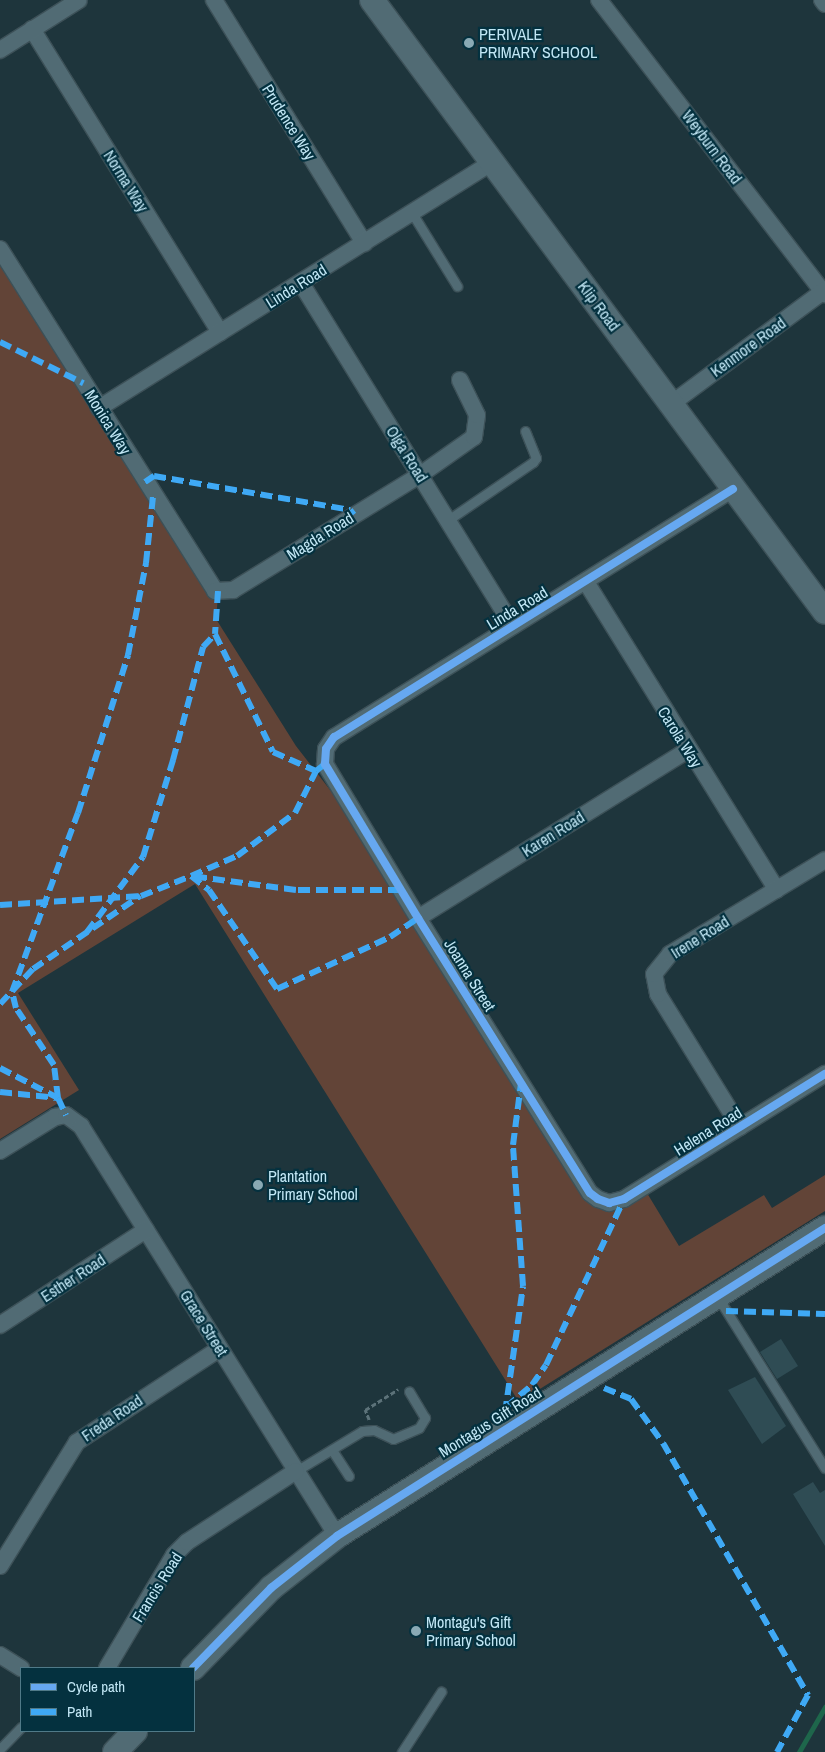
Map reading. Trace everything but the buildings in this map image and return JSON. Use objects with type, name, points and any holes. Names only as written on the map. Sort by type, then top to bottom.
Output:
[{"type":"street","points":[[0,50],[79,0]]},
{"type":"street","name":"Prudence Way","points":[[214,0],[364,244]]},
{"type":"street","name":"Klip Road","points":[[372,0],[825,612]]},
{"type":"street","name":"Weyburn Road","points":[[599,0],[824,292]]},
{"type":"street","points":[[822,0],[825,4]]},
{"type":"street","name":"Norma Way","points":[[32,30],[220,332]]},
{"type":"street","name":"Linda Road","points":[[99,408],[364,244],[492,162]]},
{"type":"street","name":"Monica Way","points":[[0,249],[210,588],[218,592]]},
{"type":"street","name":"Olga Road","points":[[301,283],[513,626]]},
{"type":"street","name":"Kenmore Road","points":[[671,404],[824,292]]},
{"type":"street","name":"Magda Road","points":[[218,592],[232,590],[420,475],[474,436],[477,415],[460,380]]},
{"type":"street","name":"Linda Road","points":[[324,757],[334,737],[586,582],[733,488]]},
{"type":"street","name":"Carola Way","points":[[586,582],[688,750],[777,890]]},
{"type":"street","name":"Karen Road","points":[[418,918],[688,750]]},
{"type":"street","name":"Joanna Street","points":[[324,757],[332,779],[418,918],[590,1192],[602,1202]]},
{"type":"street","name":"Irene Road","points":[[740,1128],[658,994],[654,974],[670,954],[825,860]]},
{"type":"street","name":"Helena Road","points":[[602,1202],[624,1199],[825,1074]]},
{"type":"street","name":"Grace Street","points":[[0,1151],[55,1116],[66,1115],[81,1126],[337,1536]]},
{"type":"street","name":"Montagus Gift Road","points":[[194,1667],[271,1588],[337,1536],[825,1228]]},
{"type":"street","name":"Esther Road","points":[[0,1325],[146,1230]]},
{"type":"street","name":"Freda Road","points":[[0,1566],[77,1442],[219,1349]]},
{"type":"street","name":"Francis Road","points":[[108,1667],[174,1556],[187,1542],[296,1471]]},
{"type":"street","points":[[0,1655],[20,1667]]},
{"type":"street","points":[[115,1752],[134,1732]]},
{"type":"lane","points":[[412,213],[457,286]]},
{"type":"lane","points":[[448,520],[533,462],[536,458],[525,431]]},
{"type":"lane","points":[[717,1296],[825,1468]]},
{"type":"lane","points":[[296,1471],[362,1431],[374,1430],[393,1439],[419,1428],[425,1418],[409,1391]]},
{"type":"lane","points":[[332,1450],[349,1476]]},
{"type":"lane","points":[[402,1752],[442,1692]]},
{"type":"lane","points":[[0,1749],[20,1728]]},
{"type":"path","points":[[374,1430],[365,1410],[402,1386],[409,1391]]},
{"type":"shaded area","points":[[0,259],[218,596],[216,619],[296,746],[334,795],[583,1196],[614,1210],[647,1193],[679,1246],[764,1195],[772,1208],[825,1175],[825,1211],[519,1402],[195,884],[18,993],[79,1090],[0,1139]]},
{"type":"waterway","points":[[799,1752],[825,1707]]},
{"type":"marked path","points":[[0,342],[83,383]]},
{"type":"marked path","points":[[145,482],[154,476],[350,510],[354,515]]},
{"type":"marked path","points":[[0,1092],[58,1098],[54,1065],[16,1008],[12,992],[78,813],[128,655],[146,563],[153,496]]},
{"type":"marked path","points":[[218,591],[215,634],[273,752],[316,771]]},
{"type":"marked path","points":[[87,932],[143,857],[173,760],[203,647],[215,634]]},
{"type":"marked path","points":[[0,905],[141,896],[191,876],[237,856],[295,813],[316,771],[325,764]]},
{"type":"marked path","points":[[400,890],[296,890],[191,876],[209,890],[277,989],[390,937],[418,918]]},
{"type":"marked path","points":[[0,1004],[33,969],[140,896]]},
{"type":"marked path","points":[[0,1068],[58,1098],[66,1115]]},
{"type":"marked path","points":[[505,1413],[523,1286],[513,1145],[521,1083]]},
{"type":"marked path","points":[[506,1407],[532,1385],[546,1365],[624,1199]]},
{"type":"marked path","points":[[726,1311],[825,1314]]},
{"type":"marked path","points":[[604,1388],[631,1399],[663,1443],[808,1695],[777,1752]]},
{"type":"cycle path","points":[[733,489],[334,737],[326,749],[325,764],[418,918],[590,1193],[598,1199],[609,1203],[624,1199],[825,1074]]},
{"type":"cycle path","points":[[194,1667],[271,1588],[337,1536],[825,1228]]},
{"type":"place","name":"PERIVALE PRIMARY SCHOOL","points":[[469,43]]},
{"type":"place","name":"Plantation Primary School","points":[[258,1185]]},
{"type":"place","name":"Montagu's Gift Primary School","points":[[416,1631]]}]
